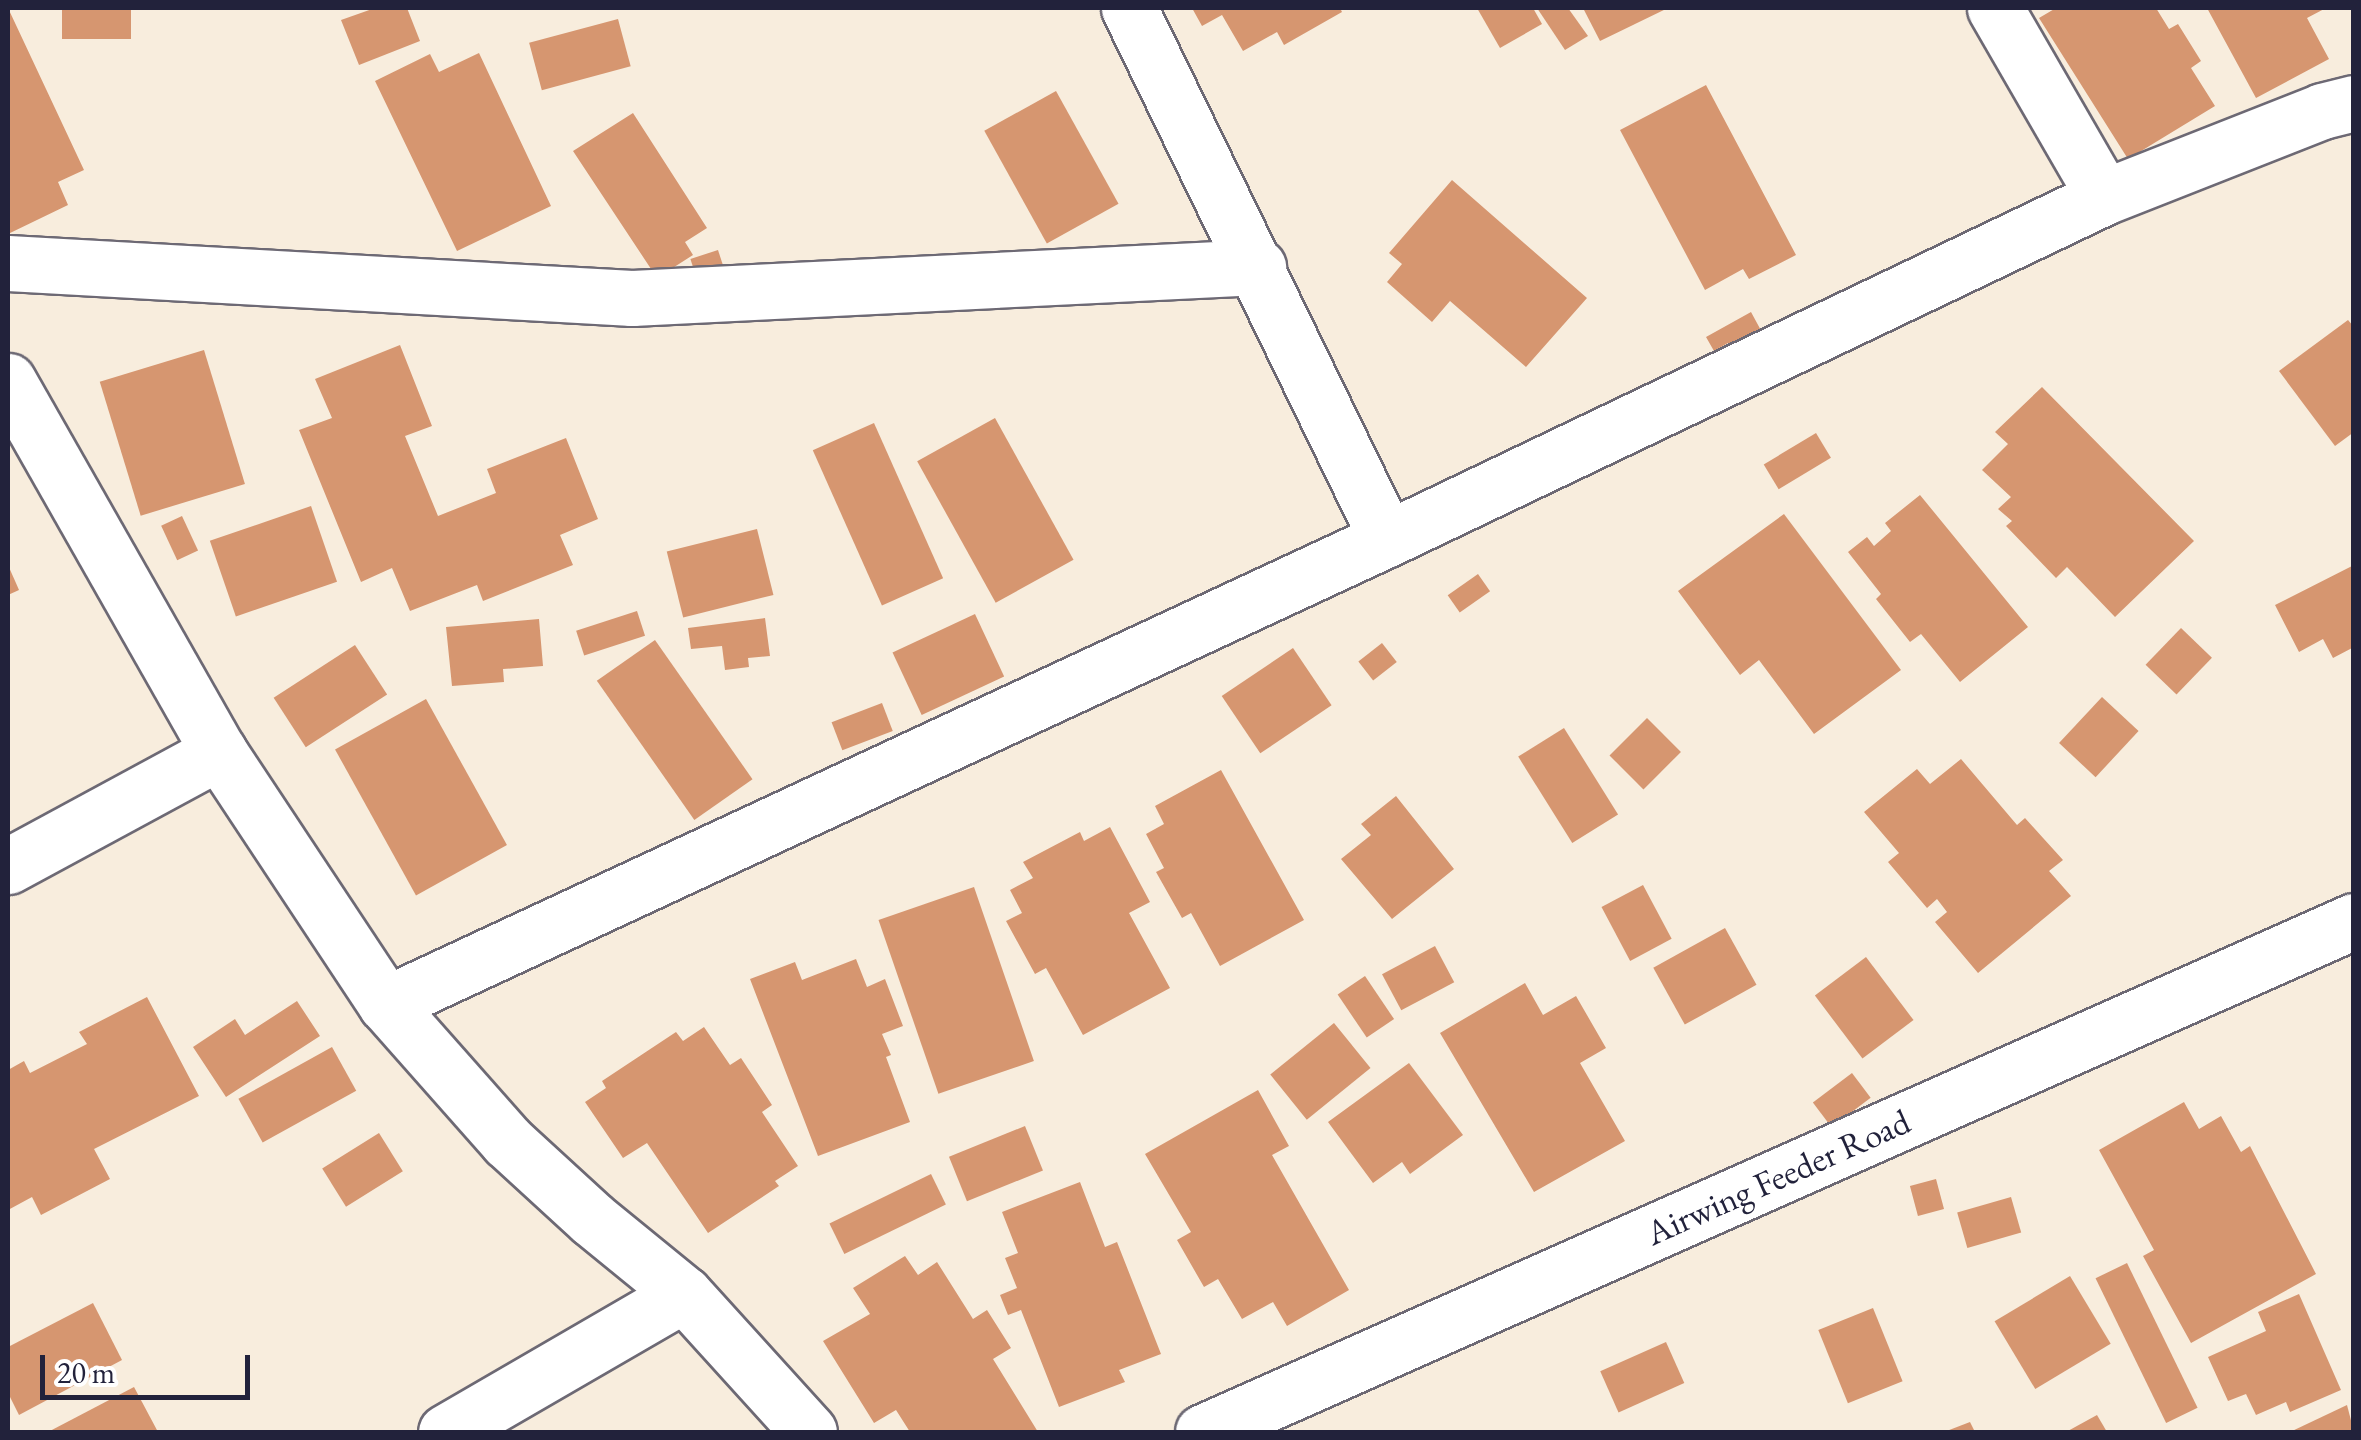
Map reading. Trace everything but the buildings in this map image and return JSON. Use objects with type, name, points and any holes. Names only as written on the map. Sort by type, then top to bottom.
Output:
[{"type":"street","points":[[1128,8],[1258,266],[1387,539]]},
{"type":"street","points":[[1996,8],[2104,197]]},
{"type":"street","points":[[386,1004],[1387,539],[2104,197],[2322,111],[2354,103]]},
{"type":"street","points":[[8,263],[632,298],[1258,266]]},
{"type":"street","points":[[8,381],[219,752],[386,1004],[508,1141],[592,1219],[684,1294],[809,1432]]},
{"type":"street","points":[[8,866],[219,752]]},
{"type":"street","name":"Airwing Feeder Road","points":[[1203,1432],[2354,921]]},
{"type":"street","points":[[446,1432],[684,1294]]}]
